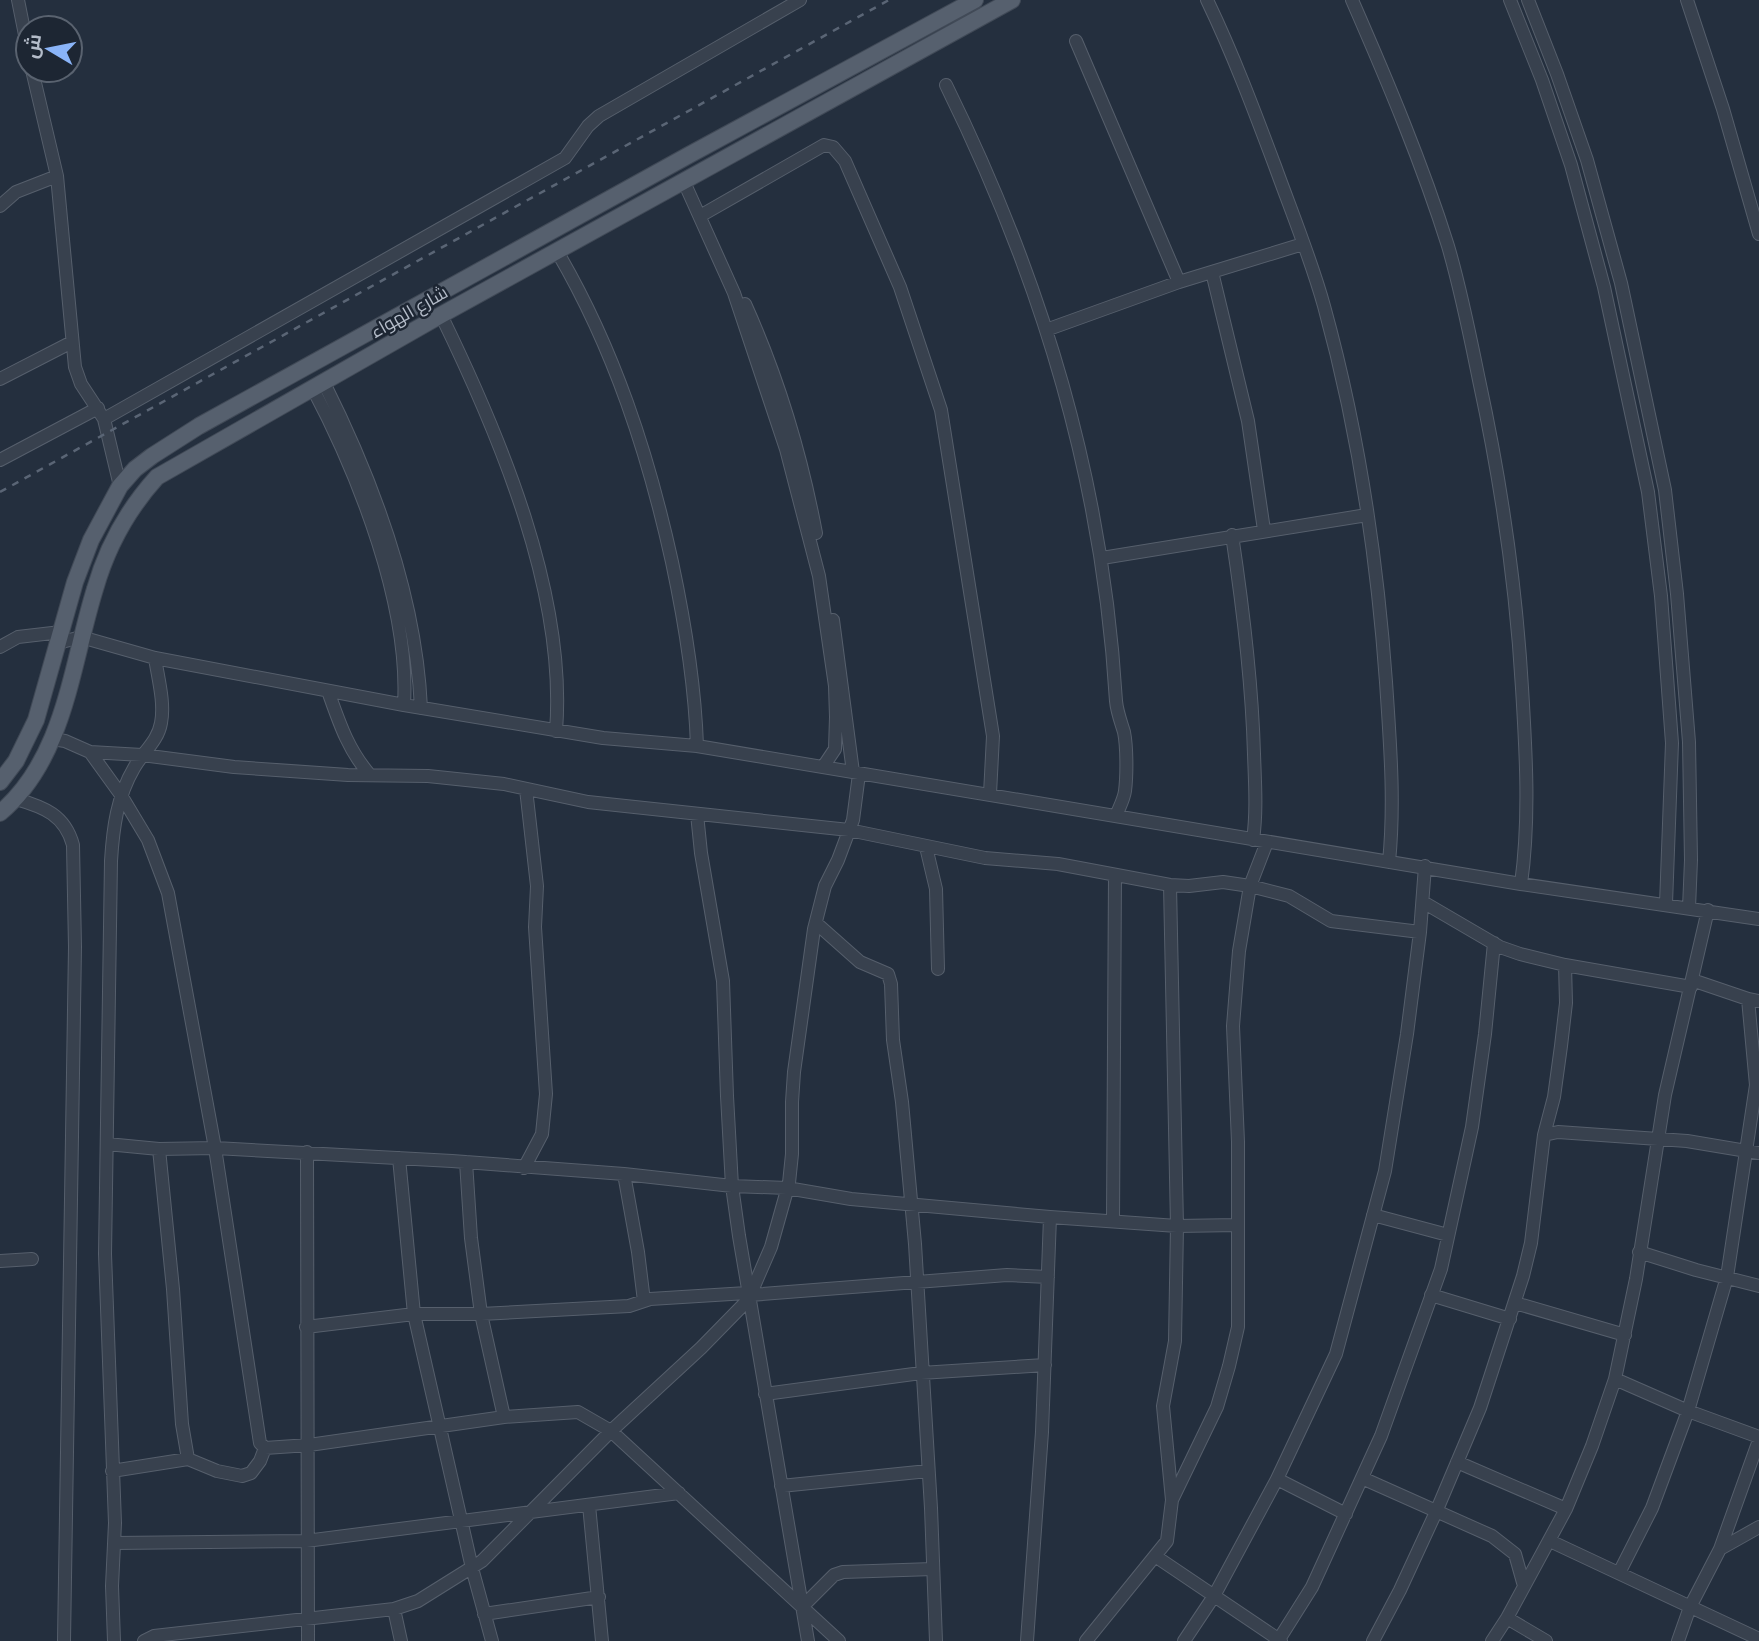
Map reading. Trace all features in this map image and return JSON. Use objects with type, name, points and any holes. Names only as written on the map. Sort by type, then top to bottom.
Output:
[{"type":"main road","name":"شارع الهواء","points":[[0,782],[16,761],[36,720],[91,540],[120,486],[152,456],[199,426],[975,0]]},
{"type":"main road","name":"شارع الهواء","points":[[0,813],[16,799],[42,762],[69,688],[95,586],[129,511],[157,477],[441,315],[558,253],[1012,0]]},
{"type":"street","points":[[0,460],[101,414],[565,158],[588,126],[599,116],[800,0]]},
{"type":"street","points":[[1206,0],[1247,91],[1303,244],[1323,304],[1340,371],[1373,548],[1383,635],[1392,777],[1393,819],[1389,862]]},
{"type":"street","points":[[1352,0],[1382,68],[1448,247],[1473,349],[1497,466],[1514,581],[1522,692],[1526,807],[1521,884]]},
{"type":"street","points":[[1510,0],[1542,80],[1571,165],[1604,287],[1648,492],[1661,596],[1672,743],[1666,904]]},
{"type":"street","points":[[1528,0],[1557,74],[1590,173],[1621,283],[1665,490],[1689,742],[1689,908]]},
{"type":"street","points":[[1687,0],[1723,108],[1759,234]]},
{"type":"street","points":[[1076,41],[1179,282]]},
{"type":"street","points":[[35,84],[57,176],[77,377],[101,414],[120,486]]},
{"type":"street","points":[[946,85],[1002,205],[1065,391],[1091,496],[1114,649],[1117,706],[1124,735],[1125,792],[1116,816]]},
{"type":"street","points":[[700,218],[824,145],[833,147],[845,161],[900,287],[941,410],[993,736],[990,794]]},
{"type":"street","points":[[0,206],[16,192],[57,176]]},
{"type":"street","points":[[684,182],[734,293],[786,449],[820,576],[835,686],[836,717],[835,749],[823,767]]},
{"type":"street","points":[[144,1641],[153,1636],[394,1609],[418,1601],[472,1568],[611,1431],[701,1348],[749,1296],[771,1247],[788,1188],[792,1154],[794,1072],[816,922],[825,886],[849,830],[857,798],[856,773],[839,648],[808,489],[789,419],[762,342],[739,289],[713,231],[700,218]]},
{"type":"street","points":[[1046,330],[1179,282],[1303,244]]},
{"type":"street","points":[[558,253],[585,299],[610,355],[651,475],[682,609],[696,706],[696,746]]},
{"type":"street","points":[[1212,272],[1248,421],[1264,530]]},
{"type":"street","points":[[441,315],[493,429],[528,533],[554,653],[558,696],[556,731]]},
{"type":"street","points":[[0,379],[72,342]]},
{"type":"street","points":[[319,386],[374,533],[387,580],[404,668],[404,705]]},
{"type":"street","points":[[319,386],[346,427],[363,468],[395,565],[414,642],[421,708]]},
{"type":"street","points":[[1102,558],[1367,515]]},
{"type":"street","points":[[1232,536],[1252,704],[1255,775],[1253,840]]},
{"type":"street","points":[[0,648],[18,637],[81,638],[155,658],[556,731],[696,746],[1521,884],[1759,919]]},
{"type":"street","points":[[114,1641],[114,1543],[105,1254],[111,861],[113,829],[121,795],[142,755],[152,746],[162,721],[155,658]]},
{"type":"street","points":[[328,691],[345,739],[357,760],[370,775]]},
{"type":"street","points":[[52,739],[65,741],[90,752],[142,755],[234,767],[428,776],[504,783],[588,802],[849,830],[985,858],[1058,864],[1170,886],[1189,887],[1223,882],[1289,896],[1331,920],[1420,932]]},
{"type":"street","points":[[90,752],[121,795],[148,840],[168,892],[215,1148],[260,1443],[265,1448],[309,1445],[504,1417],[578,1412],[611,1431],[839,1641]]},
{"type":"street","points":[[524,1168],[542,1134],[546,1094],[535,927],[537,886],[526,789]]},
{"type":"street","points":[[16,799],[52,812],[70,834],[73,845],[75,947],[64,1641]]},
{"type":"street","points":[[697,814],[723,981],[732,1186],[808,1641]]},
{"type":"street","points":[[1172,1500],[1217,1407],[1230,1366],[1238,1327],[1233,1026],[1239,951],[1250,886],[1267,842]]},
{"type":"street","points":[[926,847],[936,889],[938,969]]},
{"type":"street","points":[[1184,1641],[1213,1596],[1277,1479],[1336,1354],[1385,1171],[1407,1034],[1425,866]]},
{"type":"street","points":[[1113,1220],[1115,875]]},
{"type":"street","points":[[1086,1641],[1167,1541],[1172,1500],[1163,1406],[1175,1341],[1178,1226],[1170,886]]},
{"type":"street","points":[[1423,902],[1494,943],[1520,954],[1565,965],[1692,984],[1753,1000],[1756,1085],[1753,1152],[1727,1277],[1688,1411],[1652,1508],[1619,1573]]},
{"type":"street","points":[[1492,1641],[1566,1509],[1592,1446],[1615,1379],[1671,1066],[1708,910]]},
{"type":"street","points":[[816,922],[860,962],[888,974],[891,984],[893,1040],[912,1203],[936,1641]]},
{"type":"street","points":[[1155,1556],[1279,1641],[1312,1587],[1381,1436],[1441,1269],[1472,1127],[1486,1034],[1494,943]]},
{"type":"street","points":[[1373,1641],[1437,1511],[1480,1408],[1515,1303],[1531,1243],[1544,1135],[1561,1046],[1566,1003],[1565,965]]},
{"type":"street","points":[[1544,1135],[1558,1132],[1657,1139],[1753,1152]]},
{"type":"street","points":[[107,1144],[159,1149],[215,1148],[307,1152],[624,1174],[732,1186],[788,1188],[851,1199],[1050,1217],[1178,1226],[1238,1225]]},
{"type":"street","points":[[159,1149],[188,1459]]},
{"type":"street","points":[[307,1152],[307,1641]]},
{"type":"street","points":[[399,1158],[415,1314],[461,1522],[492,1641]]},
{"type":"street","points":[[466,1163],[471,1238],[481,1314],[504,1417]]},
{"type":"street","points":[[624,1174],[638,1252],[643,1301]]},
{"type":"street","points":[[1373,1215],[1448,1235]]},
{"type":"street","points":[[1027,1641],[1034,1576],[1050,1217]]},
{"type":"street","points":[[1639,1252],[1759,1286]]},
{"type":"street","points":[[0,1261],[32,1259]]},
{"type":"street","points":[[306,1327],[415,1314],[481,1314],[629,1306],[643,1301],[749,1296],[1007,1275],[1048,1277]]},
{"type":"street","points":[[1432,1295],[1510,1319]]},
{"type":"street","points":[[1515,1303],[1625,1335]]},
{"type":"street","points":[[765,1394],[921,1373],[1045,1365]]},
{"type":"street","points":[[1615,1379],[1759,1438],[1720,1549],[1690,1607],[1678,1641]]},
{"type":"street","points":[[112,1471],[188,1459],[217,1471],[242,1476],[251,1473],[265,1448]]},
{"type":"street","points":[[1457,1462],[1566,1509]]},
{"type":"street","points":[[781,1486],[928,1471]]},
{"type":"street","points":[[1362,1478],[1492,1536],[1515,1553],[1524,1586]]},
{"type":"street","points":[[1277,1479],[1346,1514]]},
{"type":"street","points":[[114,1543],[306,1541],[679,1493]]},
{"type":"street","points":[[589,1505],[601,1641]]},
{"type":"street","points":[[1720,1549],[1759,1527]]},
{"type":"street","points":[[1550,1541],[1750,1638]]},
{"type":"street","points":[[802,1606],[834,1575],[843,1572],[933,1569]]},
{"type":"street","points":[[484,1614],[598,1597]]},
{"type":"street","points":[[394,1609],[401,1641]]},
{"type":"street","points":[[1507,1618],[1546,1641]]},
{"type":"railway","points":[[0,492],[889,0]]}]
